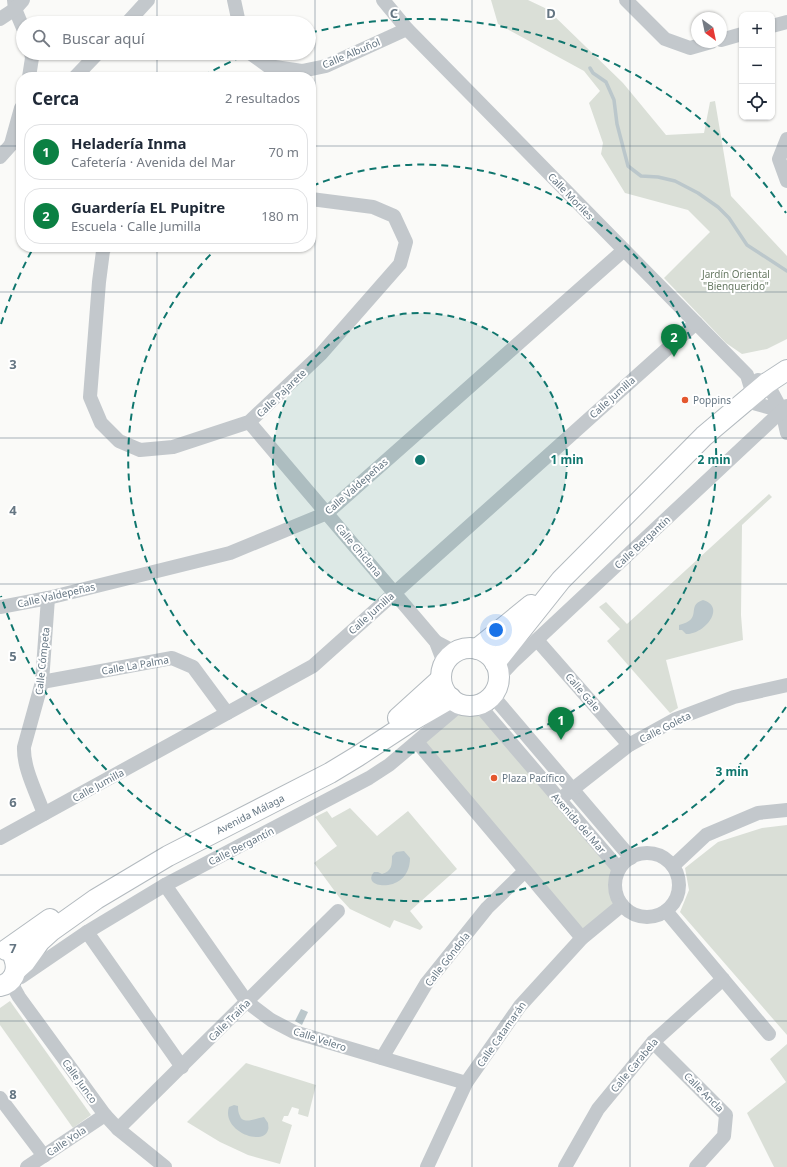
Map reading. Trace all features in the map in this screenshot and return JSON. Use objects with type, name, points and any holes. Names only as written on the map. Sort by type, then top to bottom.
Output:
[{"type":"street","points":[[133,16],[148,0]]},
{"type":"street","points":[[234,0],[237,16]]},
{"type":"street","name":"Calle Moriles","points":[[383,0],[407,29],[747,375],[755,393],[784,408],[787,433]]},
{"type":"street","points":[[626,0],[665,39],[691,48]]},
{"type":"street","points":[[0,19],[17,3],[20,16]]},
{"type":"street","points":[[775,25],[787,22]]},
{"type":"street","name":"Calle Albuñol","points":[[260,60],[268,66],[302,71],[326,66],[407,29]]},
{"type":"street","points":[[727,38],[739,35]]},
{"type":"street","points":[[30,72],[32,60]]},
{"type":"street","points":[[80,72],[91,60]]},
{"type":"street","points":[[11,144],[16,126]]},
{"type":"street","points":[[0,157],[16,139]]},
{"type":"street","points":[[787,139],[779,159],[787,181]]},
{"type":"street","name":"Calle Pajarete","points":[[103,252],[98,282],[90,397],[101,423],[119,441],[140,450],[173,447],[249,422],[321,354],[400,264],[406,242],[394,216],[373,207],[316,200]]},
{"type":"street","name":"Calle Valdepeñas","points":[[0,607],[48,598],[230,553],[326,513],[624,250]]},
{"type":"street","name":"Calle Jumilla","points":[[0,838],[313,666],[696,323]]},
{"type":"street","points":[[477,649],[561,580],[704,436],[755,393],[787,370]]},
{"type":"street","points":[[755,393],[784,408]]},
{"type":"street","name":"Calle Bergantín","points":[[7,981],[21,977],[87,932],[165,885],[369,778],[389,765],[512,663],[784,408]]},
{"type":"street","name":"Calle Chiclana","points":[[249,422],[436,642],[447,665]]},
{"type":"street","points":[[479,691],[561,580]]},
{"type":"street","name":"Calle Cómpeta","points":[[44,814],[26,765],[24,747],[42,682],[48,598]]},
{"type":"street","name":"Calle Gale","points":[[537,640],[629,745]]},
{"type":"street","points":[[469,648],[477,649],[491,657],[479,691],[442,686],[447,665],[469,648]]},
{"type":"street","name":"Calle La Palma","points":[[42,682],[172,658],[193,667],[227,714]]},
{"type":"street","name":"Avenida Málaga","points":[[52,924],[183,841],[322,769],[379,734],[407,712],[447,665]]},
{"type":"street","name":"Calle Goleta","points":[[559,800],[629,745],[683,716],[734,697],[787,685]]},
{"type":"street","name":"Avenida del Mar","points":[[479,691],[572,789],[631,858]]},
{"type":"street","name":"Avenida del Mar","points":[[479,691],[559,800],[619,869]]},
{"type":"street","name":"Avenida Málaga","points":[[52,924],[168,856],[330,773],[413,720],[479,691]]},
{"type":"street","points":[[417,742],[582,938]]},
{"type":"street","points":[[672,866],[706,835],[758,813],[787,810]]},
{"type":"street","points":[[642,853],[654,854],[667,860],[672,866],[678,878],[679,889],[673,904],[666,910],[654,916],[638,916],[628,911],[622,905],[616,893],[615,880],[619,869],[625,862],[642,853]]},
{"type":"street","name":"Calle Góndola","points":[[382,1058],[426,984],[487,908],[525,871]]},
{"type":"street","name":"Calle Velero","points":[[165,885],[247,1002],[271,1020],[294,1032],[466,1083]]},
{"type":"street","name":"Calle Catamarán","points":[[427,1167],[466,1083],[520,1006],[582,938],[622,905]]},
{"type":"street","points":[[666,910],[769,1034]]},
{"type":"street","name":"Calle Traiña","points":[[118,1129],[338,911]]},
{"type":"street","points":[[3,949],[52,924]]},
{"type":"street","points":[[7,981],[25,962],[52,924]]},
{"type":"street","points":[[87,932],[182,1067]]},
{"type":"street","points":[[3,949],[11,954],[15,959],[7,981]]},
{"type":"street","name":"Calle Carabela","points":[[565,1167],[598,1109],[653,1042],[723,979]]},
{"type":"street","name":"Calle Junco","points":[[7,981],[104,1115],[118,1129],[165,1167]]},
{"type":"street","name":"Calle Ancla","points":[[653,1042],[726,1115],[724,1136],[696,1167]]},
{"type":"street","points":[[0,1098],[44,1156]]},
{"type":"street","name":"Calle Yola","points":[[27,1167],[104,1115]]},
{"type":"green space","name":"Jardín Oriental \"Bienquerido\"","points":[[491,0],[528,0],[547,9],[623,83],[666,135],[704,133],[710,102],[715,101],[731,196],[787,256],[787,339],[767,349],[742,354],[726,343],[664,278],[710,232],[688,210],[625,193],[601,154],[603,143],[589,103],[600,91],[584,71],[498,24]]},
{"type":"green space","points":[[769,494],[772,497],[742,525],[741,615],[743,640],[666,660],[678,708],[670,713],[607,641],[620,629],[599,607],[606,602],[627,624]]},
{"type":"green space","points":[[463,708],[476,708],[614,870],[612,888],[617,904],[582,932],[422,743]]},
{"type":"green space","points":[[350,808],[377,836],[408,811],[457,869],[410,911],[423,927],[420,930],[394,920],[390,928],[350,909],[339,897],[314,863],[337,846],[315,817],[327,811],[332,818]]},
{"type":"green space","points":[[787,825],[787,1035],[680,912],[689,890],[685,868],[718,842],[762,828]]},
{"type":"green space","points":[[10,1001],[91,1115],[73,1128],[0,1025],[0,1008]]},
{"type":"green space","points":[[787,1044],[787,1167],[774,1167],[747,1113],[786,1082],[770,1059]]},
{"type":"green space","points":[[246,1063],[316,1085],[308,1117],[298,1114],[299,1109],[292,1107],[288,1116],[284,1116],[282,1121],[292,1125],[280,1164],[248,1155],[220,1142],[187,1122]]},
{"type":"shaded area","points":[[703,600],[710,604],[713,608],[713,614],[706,626],[693,633],[686,634],[682,630],[679,630],[679,625],[691,619],[695,606]]},
{"type":"shaded area","points":[[404,851],[410,858],[408,870],[402,878],[395,883],[386,885],[379,885],[373,882],[371,878],[374,872],[382,874],[388,871],[390,869],[392,856],[396,852]]},
{"type":"shaded area","points":[[301,1009],[308,1012],[302,1025],[295,1021]]},
{"type":"shaded area","points":[[234,1105],[238,1106],[239,1115],[244,1120],[247,1121],[264,1117],[268,1123],[268,1130],[265,1135],[251,1137],[237,1129],[231,1123],[228,1116],[229,1107]]},
{"type":"waterway","points":[[590,68],[593,73],[606,82],[614,100],[617,124],[628,166],[641,176],[658,177],[675,181],[698,193],[718,207],[729,218],[747,245],[787,271]]},
{"type":"place","name":"Guardería EL Pupitre","points":[[674,357]]},
{"type":"place","name":"Poppins","points":[[685,400]]},
{"type":"place","name":"Heladería Inma","points":[[561,740]]},
{"type":"place","name":"Plaza Pacífico","points":[[494,778]]}]
